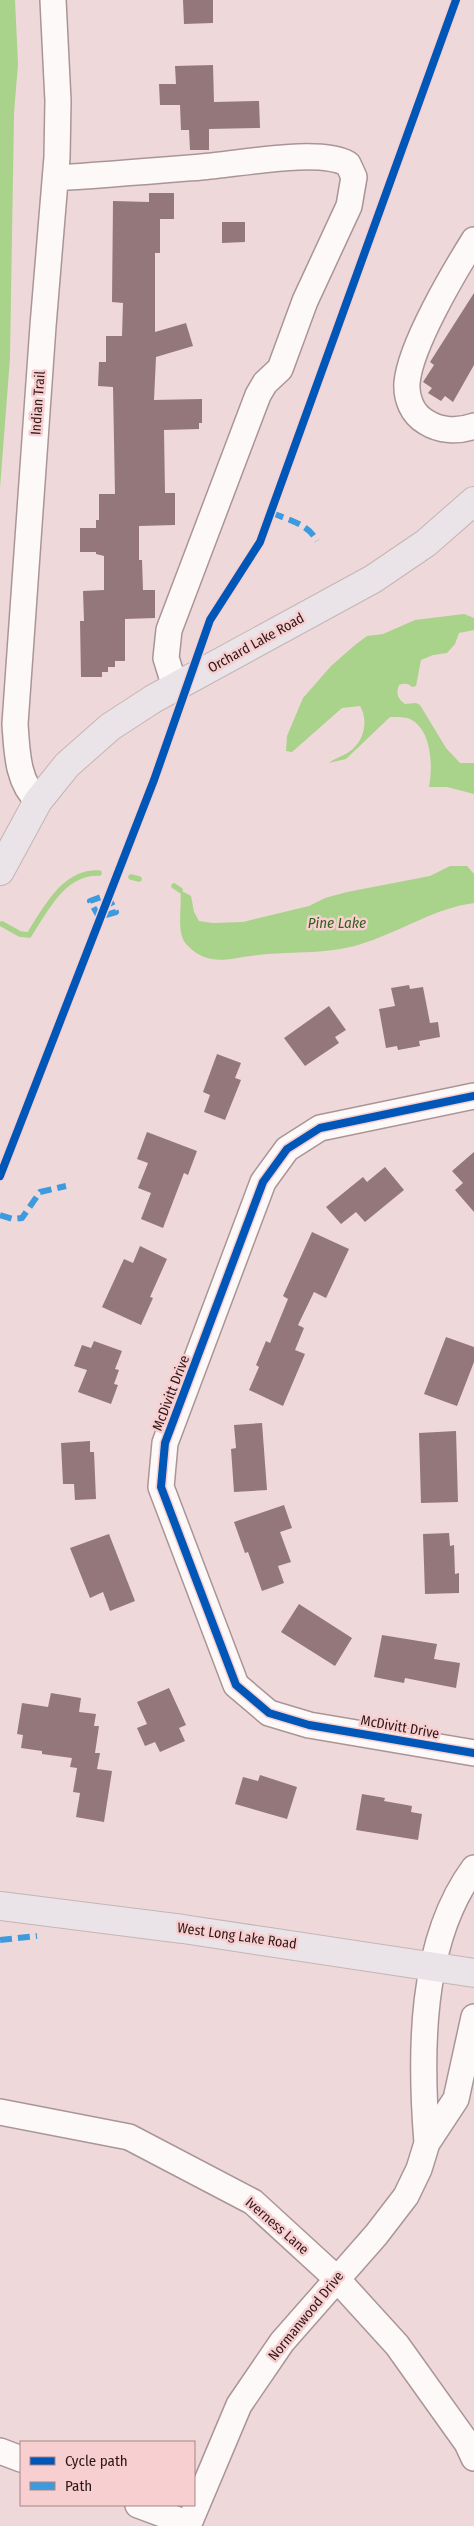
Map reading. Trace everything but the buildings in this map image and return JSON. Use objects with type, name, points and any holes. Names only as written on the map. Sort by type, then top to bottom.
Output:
[{"type":"main road","name":"Orchard Lake Road","points":[[0,871],[38,801],[67,765],[95,739],[137,708],[373,579],[426,542],[474,501]]},
{"type":"main road","name":"West Long Lake Road","points":[[0,1906],[183,1929],[474,1972]]},
{"type":"street","name":"Indian Trail","points":[[38,801],[24,782],[16,724],[43,326],[56,178],[58,114],[53,0]]},
{"type":"street","points":[[56,178],[204,167],[264,160],[327,157],[348,164],[354,177],[349,206],[305,300],[280,369],[265,384],[258,395],[168,630],[166,658],[175,687]]},
{"type":"street","points":[[474,240],[430,320],[414,358],[407,382],[409,402],[415,413],[423,421],[447,430],[462,430],[474,426]]},
{"type":"street","name":"McDivitt Drive","points":[[474,1096],[320,1128],[287,1149],[263,1182],[165,1443],[162,1487],[236,1685],[270,1713],[309,1724],[474,1753]]},
{"type":"street","name":"Normanwood Drive","points":[[427,2143],[423,2091],[427,2001],[440,1934],[462,1884],[474,1868]]},
{"type":"street","name":"Normanwood Drive","points":[[188,2525],[239,2405],[282,2342],[336,2278],[376,2236],[406,2196],[419,2169],[427,2143],[456,2099],[474,2017]]},
{"type":"street","name":"Iverness Lane","points":[[0,2112],[129,2137],[253,2202],[336,2278],[397,2345],[467,2443],[474,2458]]},
{"type":"street","points":[[0,2450],[20,2459]]},
{"type":"street","points":[[140,2506],[188,2525]]},
{"type":"water","points":[[0,0],[15,0],[18,64],[14,113],[10,358],[0,488]]},
{"type":"water","points":[[464,614],[474,618],[474,630],[459,633],[455,644],[447,653],[433,655],[421,660],[416,686],[399,685],[397,693],[400,700],[405,704],[416,703],[420,705],[446,748],[460,763],[474,763],[474,794],[447,787],[429,787],[431,759],[427,740],[417,724],[408,718],[390,717],[346,759],[329,763],[349,752],[358,743],[364,725],[363,712],[360,706],[342,708],[292,752],[286,751],[287,736],[303,698],[331,666],[355,645],[367,636],[383,634],[415,620]]},
{"type":"water","name":"Pine Lake","points":[[450,866],[467,866],[474,874],[474,903],[446,910],[353,946],[326,951],[258,955],[220,960],[203,957],[195,952],[183,940],[181,933],[180,890],[191,896],[194,912],[199,921],[213,923],[243,922],[309,906],[325,898],[347,892],[430,876]]},
{"type":"waterway","points":[[2,924],[20,934],[29,935],[49,904],[66,885],[76,878],[87,874],[99,873]]},
{"type":"waterway","points":[[131,877],[139,879]]},
{"type":"waterway","points":[[174,886],[180,890]]},
{"type":"marked path","points":[[272,513],[291,520],[309,530],[317,541]]},
{"type":"marked path","points":[[107,895],[116,912],[99,917],[90,901],[107,895]]},
{"type":"marked path","points":[[0,1215],[13,1219],[22,1218],[40,1192],[66,1186]]},
{"type":"marked path","points":[[0,1940],[37,1936]]},
{"type":"cycle path","points":[[0,1176],[154,780],[210,620],[260,542],[456,0]]},
{"type":"cycle path","points":[[474,1096],[320,1128],[287,1149],[263,1182],[165,1443],[161,1487],[236,1685],[269,1713],[309,1725],[474,1753]]}]
